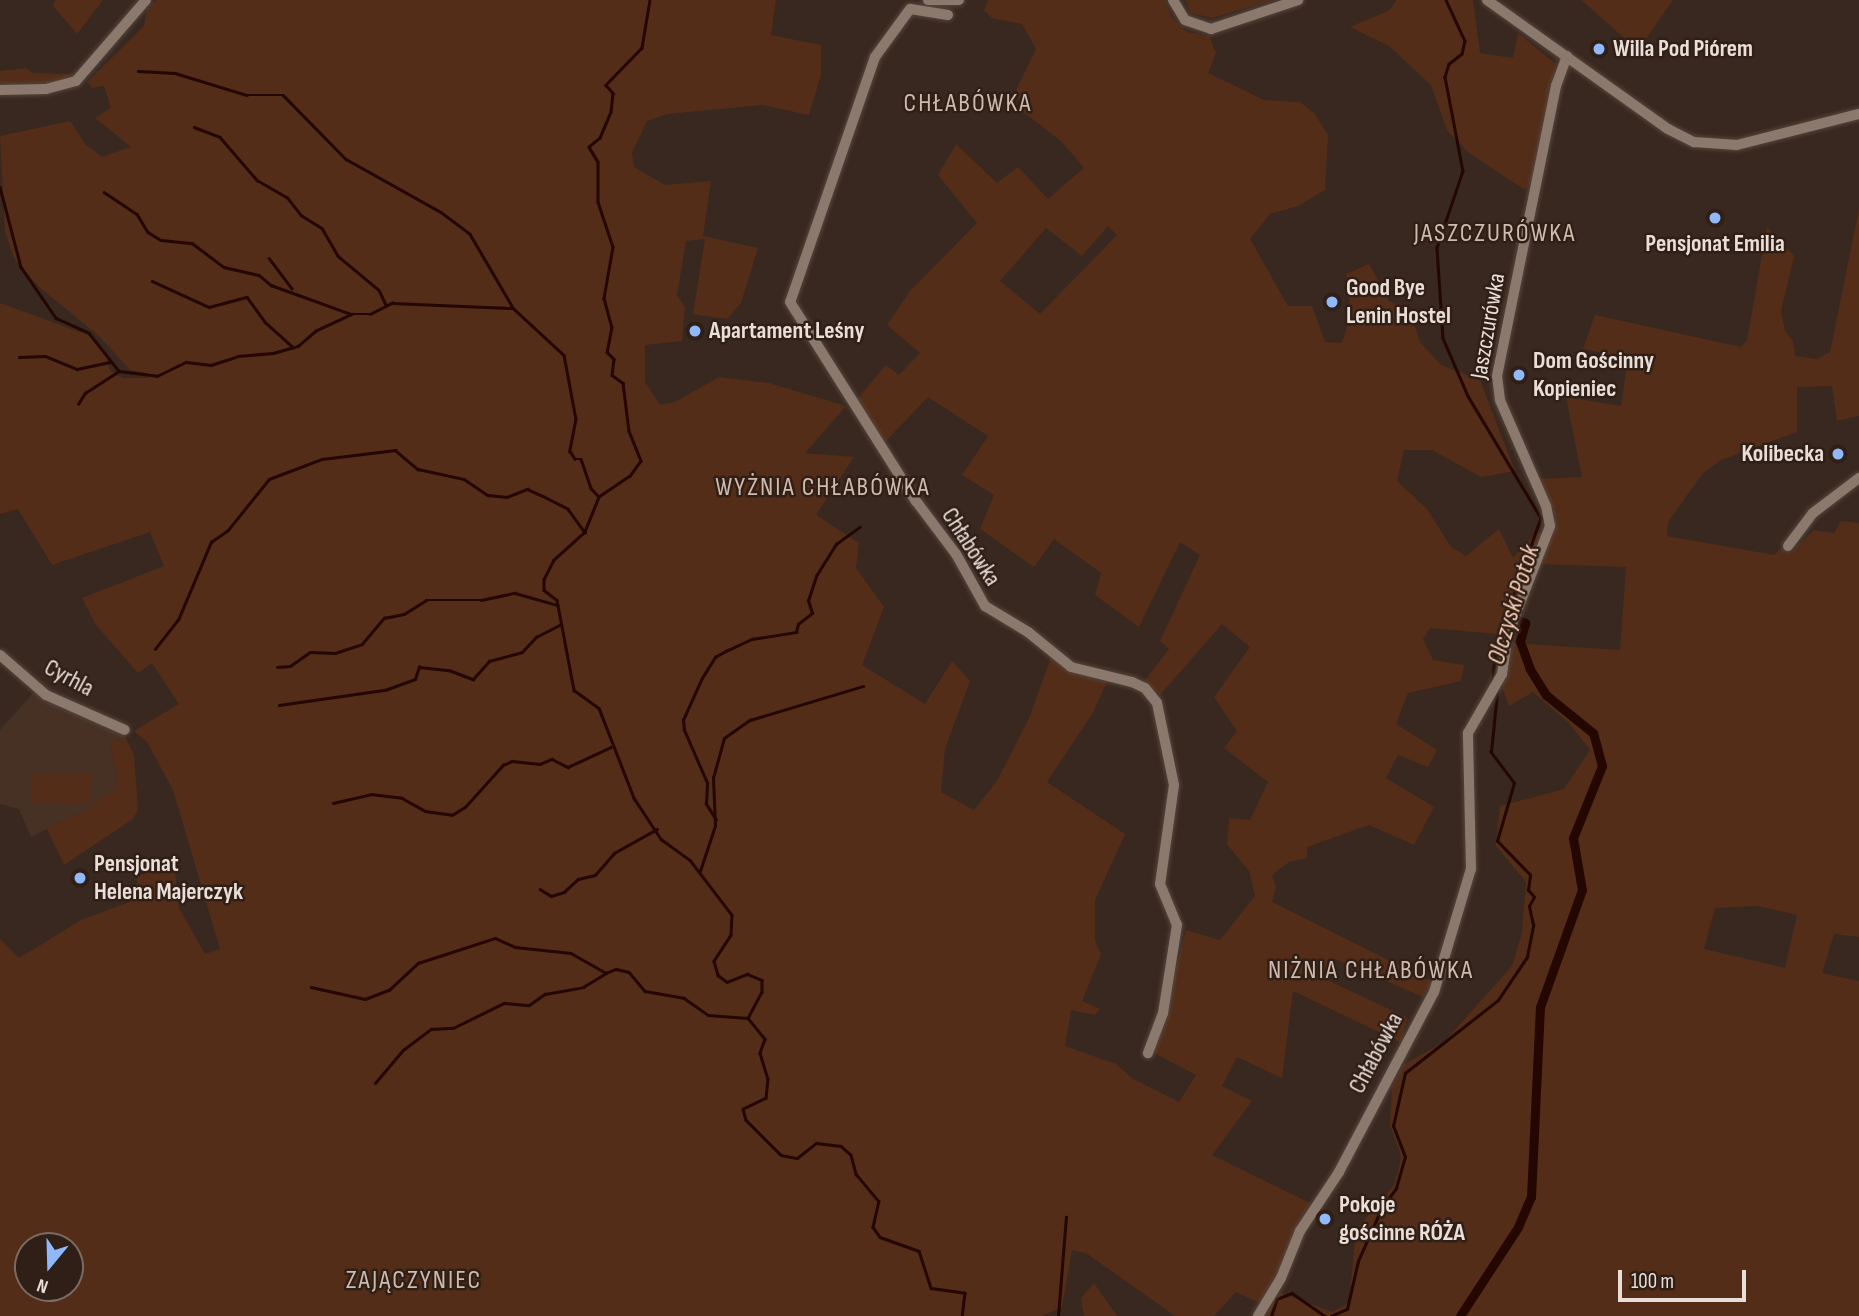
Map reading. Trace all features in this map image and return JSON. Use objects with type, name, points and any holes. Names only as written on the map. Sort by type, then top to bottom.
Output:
[{"type":"street","points":[[0,90],[55,88],[86,74],[146,0]]},
{"type":"street","points":[[928,0],[959,0]]},
{"type":"street","points":[[1173,0],[1185,19],[1208,29],[1298,0]]},
{"type":"street","points":[[1487,0],[1674,132],[1711,146],[1746,144],[1859,114]]},
{"type":"street","name":"Chłabówka","points":[[948,15],[910,9],[877,54],[790,302],[916,501],[956,554],[985,606],[1028,632],[1071,667],[1132,682],[1145,688],[1157,704],[1174,785],[1160,884],[1177,925],[1163,1013],[1148,1053]]},
{"type":"street","name":"Jaszczurówka","points":[[1502,674],[1508,634],[1551,522],[1503,408],[1497,376],[1556,86],[1567,56]]},
{"type":"street","points":[[1788,546],[1813,513],[1859,478]]},
{"type":"street","name":"Cyrhla","points":[[0,655],[46,695],[125,730]]},
{"type":"street","name":"Chłabówka","points":[[1258,1316],[1281,1278],[1300,1231],[1339,1172],[1434,992],[1471,869],[1468,733],[1502,674]]},
{"type":"shaded area","points":[[55,0],[103,0],[77,34],[53,6]]},
{"type":"shaded area","points":[[157,0],[776,0],[771,35],[821,45],[821,75],[809,115],[763,105],[667,114],[647,121],[632,153],[634,167],[665,185],[711,181],[703,236],[758,248],[741,303],[727,319],[693,314],[705,239],[686,241],[677,295],[685,307],[682,341],[645,345],[645,382],[660,405],[675,402],[719,377],[769,383],[846,406],[805,453],[854,457],[816,515],[859,543],[856,568],[884,607],[862,665],[925,704],[952,661],[970,681],[945,749],[941,792],[974,810],[997,781],[1029,718],[1052,655],[1076,674],[1107,682],[1092,714],[1047,782],[1125,834],[1095,900],[1095,941],[1101,954],[1082,1001],[1100,1009],[1095,1015],[1071,1010],[1065,1046],[1116,1064],[1133,1079],[1179,1102],[1196,1075],[1154,1053],[1186,930],[1220,940],[1255,896],[1249,871],[1227,844],[1229,818],[1250,820],[1268,782],[1224,748],[1237,731],[1214,697],[1250,647],[1222,624],[1160,695],[1143,683],[1169,649],[1160,641],[1200,555],[1180,542],[1139,627],[1095,595],[1101,573],[1054,539],[1034,567],[980,529],[994,495],[962,475],[988,436],[928,397],[885,442],[857,399],[886,365],[899,375],[920,353],[887,325],[910,291],[977,223],[938,175],[956,144],[997,183],[1018,167],[1048,199],[1084,168],[1062,142],[1022,111],[1016,90],[1036,49],[1022,24],[992,18],[984,10],[988,0],[1165,0],[1172,18],[1187,32],[1209,36],[1216,53],[1208,73],[1264,100],[1300,102],[1315,114],[1328,135],[1325,190],[1298,206],[1270,214],[1250,239],[1288,306],[1312,306],[1325,342],[1342,343],[1351,313],[1346,274],[1369,264],[1390,302],[1401,305],[1412,318],[1420,342],[1441,365],[1480,380],[1515,471],[1481,477],[1432,450],[1404,450],[1397,481],[1427,509],[1451,547],[1466,556],[1499,529],[1513,558],[1537,532],[1544,534],[1497,634],[1430,628],[1423,639],[1433,660],[1464,665],[1461,681],[1408,693],[1396,724],[1437,750],[1428,767],[1398,755],[1386,778],[1434,807],[1414,845],[1369,825],[1307,847],[1307,858],[1289,862],[1272,875],[1276,887],[1272,902],[1432,982],[1423,997],[1335,959],[1327,980],[1408,1018],[1400,1042],[1293,991],[1282,1078],[1237,1057],[1222,1086],[1252,1101],[1212,1155],[1314,1205],[1262,1304],[1236,1292],[1214,1316],[1175,1316],[1086,1253],[1072,1250],[1062,1307],[1042,1316],[0,1316],[0,939],[19,958],[83,919],[138,899],[137,876],[174,864],[179,908],[205,954],[220,949],[173,790],[147,742],[134,731],[179,704],[152,663],[138,673],[96,625],[82,598],[164,566],[150,532],[52,565],[18,509],[0,514],[0,303],[88,335],[104,351],[110,371],[123,378],[149,378],[147,373],[130,370],[99,336],[39,287],[14,258],[5,231],[0,136],[70,121],[85,144],[102,157],[131,147],[95,118],[111,108],[104,86],[92,88],[87,82],[144,26],[147,8]],"holes":[[[1108,226],[1117,235],[1040,314],[1000,281],[1046,228],[1082,256]]]},
{"type":"shaded area","points":[[1185,0],[1273,0],[1212,18],[1191,13]]},
{"type":"shaded area","points":[[1396,0],[1473,0],[1480,53],[1513,58],[1518,33],[1556,64],[1532,181],[1525,190],[1469,153],[1447,130],[1431,85],[1389,46],[1350,27],[1390,10]]},
{"type":"shaded area","points":[[1581,0],[1673,0],[1638,50]]},
{"type":"shaded area","points":[[26,68],[33,73],[75,74],[54,83],[0,84],[0,71]]},
{"type":"shaded area","points":[[1859,209],[1859,416],[1837,421],[1832,386],[1797,387],[1797,432],[1721,460],[1703,473],[1668,522],[1667,536],[1774,555],[1782,547],[1790,553],[1814,530],[1834,533],[1841,521],[1859,523],[1859,937],[1834,934],[1822,973],[1859,981],[1859,1316],[1265,1316],[1276,1295],[1281,1293],[1332,1312],[1349,1303],[1356,1230],[1394,1185],[1399,1168],[1401,1155],[1390,1125],[1392,1087],[1403,1065],[1444,1042],[1512,966],[1522,933],[1526,882],[1496,846],[1500,806],[1564,789],[1590,750],[1569,723],[1533,692],[1509,706],[1502,687],[1514,643],[1620,650],[1626,567],[1539,564],[1553,517],[1540,479],[1582,477],[1566,397],[1621,406],[1628,358],[1583,349],[1595,315],[1741,347],[1747,340],[1767,227],[1794,256],[1781,311],[1785,331],[1793,341],[1795,356],[1817,359],[1830,352]],"holes":[[[1758,906],[1797,915],[1785,968],[1704,949],[1715,908]]]},
{"type":"shaded area","points":[[36,690],[112,726],[125,737],[110,743],[118,786],[91,807],[31,837],[19,809],[0,804],[0,730]]},
{"type":"shaded area","points":[[125,737],[134,755],[138,809],[133,819],[64,865],[47,829],[91,807],[118,786],[110,743]]},
{"type":"shaded area","points":[[32,773],[91,773],[91,804],[32,804]]},
{"type":"shaded area","points":[[1094,1283],[1117,1316],[1084,1316],[1081,1298]]},
{"type":"waterway","points":[[650,0],[642,48],[606,85],[613,93],[611,112],[600,138],[589,147],[598,162],[598,202],[613,247],[604,298],[612,327],[607,352],[614,359],[612,375],[623,383],[629,431],[641,461],[630,476],[599,497],[585,532],[554,560],[544,580],[544,590],[557,600],[574,690],[599,708],[634,798],[661,839],[690,860],[732,915],[731,935],[714,961],[718,975],[727,982],[747,974],[762,980],[762,992],[748,1018],[765,1039],[760,1053],[768,1079],[766,1098],[743,1109],[746,1120],[781,1155],[797,1158],[816,1143],[841,1146],[851,1155],[856,1174],[879,1201],[873,1227],[880,1237],[919,1251],[931,1288],[965,1293],[962,1316]]},
{"type":"waterway","name":"Olczyski Potok","points":[[1446,0],[1465,41],[1462,54],[1449,64],[1445,77],[1463,171],[1437,248],[1443,338],[1468,396],[1541,518],[1496,646],[1493,683]]},
{"type":"waterway","points":[[138,71],[175,73],[247,95],[283,95],[346,159],[441,212],[470,234],[512,306]]},
{"type":"waterway","points":[[194,127],[220,137],[257,180],[287,197],[301,215],[322,228],[338,256],[379,290],[386,305]]},
{"type":"waterway","points":[[0,187],[21,267],[56,318],[89,333],[119,371],[157,376],[186,362],[211,365],[238,356],[273,353],[298,346],[315,331],[351,314],[370,314],[392,303],[513,308],[564,355],[576,419],[570,451],[575,459],[581,459],[591,488],[599,497]]},
{"type":"waterway","points":[[104,192],[137,214],[148,232],[161,240],[192,243],[224,267],[259,275],[271,285],[351,314]]},
{"type":"waterway","points":[[269,258],[292,288]]},
{"type":"waterway","points":[[152,281],[209,307],[247,297],[265,322],[293,347]]},
{"type":"waterway","points":[[19,357],[45,356],[77,369],[109,362]]},
{"type":"waterway","points":[[78,404],[85,393],[119,371]]},
{"type":"waterway","points":[[155,649],[178,620],[211,542],[228,530],[269,479],[322,459],[395,450],[418,469],[464,479],[488,495],[507,497],[527,489],[568,509],[585,532]]},
{"type":"waterway","points":[[716,820],[706,804],[707,783],[684,730],[683,720],[702,678],[715,657],[726,651],[752,639],[796,632],[798,624],[812,613],[808,601],[816,576],[836,544],[859,527]]},
{"type":"waterway","points":[[277,667],[290,666],[310,652],[335,653],[362,644],[384,618],[404,614],[426,600],[481,600],[515,593],[557,605]]},
{"type":"waterway","points":[[1460,1316],[1518,1227],[1531,1197],[1540,1007],[1582,890],[1573,838],[1602,766],[1593,733],[1546,695],[1530,669],[1520,641],[1525,623],[1521,621]]},
{"type":"waterway","points":[[279,705],[385,690],[415,679],[419,667],[449,670],[473,679],[489,661],[522,652],[536,637],[560,625]]},
{"type":"waterway","points":[[700,871],[715,826],[713,778],[724,738],[750,720],[863,686]]},
{"type":"waterway","name":"Olczyski Potok","points":[[1331,1316],[1347,1309],[1358,1261],[1381,1209],[1396,1188],[1405,1157],[1393,1126],[1405,1073],[1498,1000],[1527,957],[1533,925],[1529,906],[1534,897],[1528,890],[1530,875],[1497,841],[1514,783],[1491,752],[1497,693]]},
{"type":"waterway","points":[[333,803],[371,794],[402,798],[425,811],[452,815],[465,807],[503,765],[512,761],[540,764],[552,759],[568,767],[611,747]]},
{"type":"waterway","points":[[540,889],[551,896],[564,892],[578,879],[595,875],[614,853],[657,829]]},
{"type":"waterway","points":[[311,987],[365,999],[389,990],[418,963],[495,938],[515,947],[571,953],[606,973],[616,969],[629,972],[645,991],[684,998],[708,1015],[748,1018]]},
{"type":"waterway","points":[[375,1083],[403,1050],[431,1029],[453,1028],[504,1003],[529,1005],[545,994],[583,987],[606,973]]},
{"type":"waterway","points":[[1058,1316],[1066,1217]]},
{"type":"waterway","name":"Olczyski Potok","points":[[1271,1316],[1277,1299],[1292,1293],[1325,1316]]},
{"type":"place","name":"Willa Pod Piórem","points":[[1599,49]]},
{"type":"place","name":"Pensjonat Emilia","points":[[1715,218]]},
{"type":"place","name":"Good Bye Lenin Hostel","points":[[1332,302]]},
{"type":"place","name":"Apartament Leśny","points":[[695,331]]},
{"type":"place","name":"Dom Gościnny Kopieniec","points":[[1519,375]]},
{"type":"place","name":"Kolibecka","points":[[1838,454]]},
{"type":"place","name":"Pensjonat Helena Majerczyk","points":[[80,878]]},
{"type":"place","name":"Pokoje gościnne RÓŻA","points":[[1325,1219]]},
{"type":"district","name":"CHŁABÓWKA","points":[[968,104]]},
{"type":"district","name":"JASZCZURÓWKA","points":[[1495,234]]},
{"type":"district","name":"WYŻNIA CHŁABÓWKA","points":[[823,488]]},
{"type":"district","name":"NIŻNIA CHŁABÓWKA","points":[[1371,971]]},
{"type":"district","name":"ZAJĄCZYNIEC","points":[[414,1281]]}]
